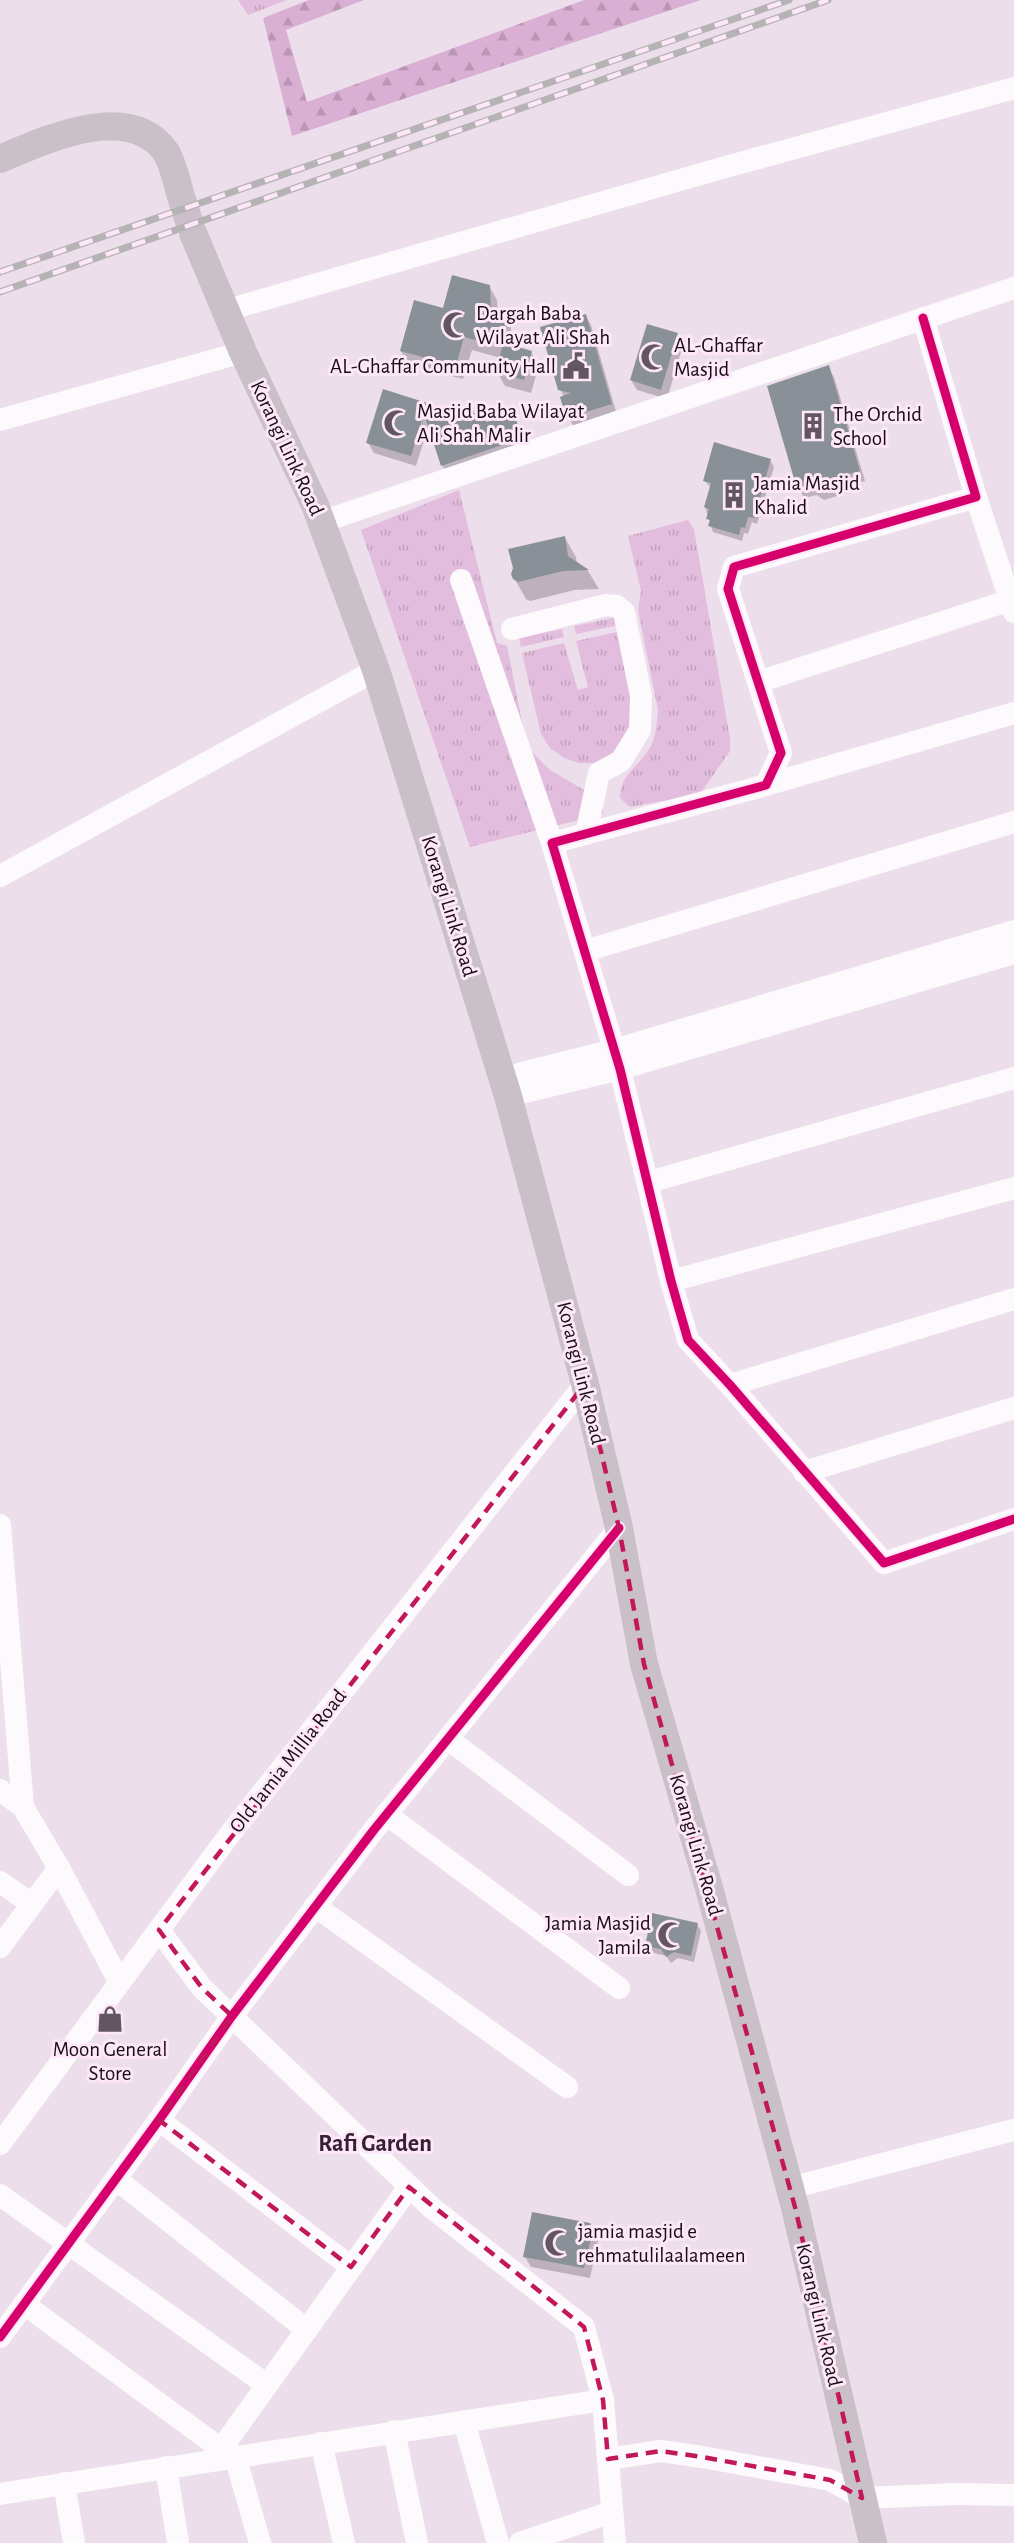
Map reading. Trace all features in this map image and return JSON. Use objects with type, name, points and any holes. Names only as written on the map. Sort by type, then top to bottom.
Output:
[{"type":"main road","points":[[0,159],[57,135],[108,126],[141,130],[166,153],[182,200]]},
{"type":"main road","name":"Korangi Link Road","points":[[194,234],[243,352],[321,522],[376,670],[505,1087],[585,1384],[619,1528],[644,1664],[709,1888],[790,2188],[873,2543]]},
{"type":"street","points":[[226,310],[722,168],[1014,88]]},
{"type":"street","points":[[321,522],[1014,288]]},
{"type":"street","points":[[758,682],[1012,606],[976,497],[923,318]]},
{"type":"street","points":[[0,420],[243,352]]},
{"type":"street","points":[[766,785],[781,753],[728,590],[734,567],[976,497]]},
{"type":"street","points":[[461,580],[552,843],[585,951],[617,1059],[670,1281],[688,1340],[730,1384],[884,1563],[1014,1519]]},
{"type":"street","points":[[512,629],[606,605],[617,606],[624,612],[641,696],[640,730],[621,761],[599,774],[586,834]]},
{"type":"street","points":[[0,876],[376,670]]},
{"type":"street","points":[[552,843],[766,785],[1014,713]]},
{"type":"street","points":[[585,951],[1014,822]]},
{"type":"street","points":[[617,1059],[1014,931]]},
{"type":"street","points":[[505,1087],[1014,953]]},
{"type":"street","points":[[648,1182],[1014,1078]]},
{"type":"street","points":[[670,1281],[1014,1188]]},
{"type":"street","points":[[730,1384],[1014,1299]]},
{"type":"street","name":"Old Jamia Millia Road","points":[[1,2141],[230,1834],[585,1384]]},
{"type":"street","points":[[804,1472],[1014,1408]]},
{"type":"street","points":[[0,1525],[7,1701],[23,1807],[59,1868],[119,1981]]},
{"type":"street","points":[[0,2337],[232,2016],[315,1906],[386,1814],[619,1528]]},
{"type":"street","points":[[447,1739],[628,1875]]},
{"type":"street","points":[[0,1790],[23,1807]]},
{"type":"street","points":[[386,1814],[619,1988]]},
{"type":"street","points":[[0,1947],[59,1868]]},
{"type":"street","points":[[0,1882],[32,1904]]},
{"type":"street","points":[[315,1906],[567,2087]]},
{"type":"street","points":[[159,1930],[202,1988],[409,2187],[432,2208],[584,2327],[603,2400],[615,2543]]},
{"type":"street","points":[[159,2120],[351,2267]]},
{"type":"street","points":[[790,2188],[1014,2130]]},
{"type":"street","points":[[116,2179],[307,2330]]},
{"type":"street","points":[[224,2454],[267,2385],[409,2187]]},
{"type":"street","points":[[0,2195],[267,2385]]},
{"type":"street","points":[[24,2304],[224,2454],[260,2543]]},
{"type":"street","points":[[0,2494],[166,2467],[224,2454],[321,2442],[603,2400]]},
{"type":"street","points":[[464,2421],[498,2543]]},
{"type":"street","points":[[394,2431],[417,2543]]},
{"type":"street","points":[[321,2442],[344,2543]]},
{"type":"street","points":[[608,2459],[661,2451],[702,2457],[830,2480],[862,2498],[1014,2494]]},
{"type":"street","points":[[166,2467],[178,2543]]},
{"type":"street","points":[[64,2483],[74,2543]]},
{"type":"street","points":[[520,2543],[612,2512]]},
{"type":"highlighted area","points":[[585,1384],[619,1528],[644,1664],[795,2207],[862,2498],[830,2480],[702,2457],[661,2451],[608,2459],[603,2400],[584,2327],[409,2187],[351,2267],[159,2120],[232,2016],[202,1988],[159,1930]]},
{"type":"green space","points":[[238,0],[287,0],[248,15]]},
{"type":"green space","points":[[309,0],[364,0],[286,30],[307,102],[584,0],[701,0],[292,136],[263,18]]},
{"type":"green space","points":[[459,490],[497,643],[507,646],[526,742],[533,753],[550,770],[603,801],[603,814],[470,847],[361,530]]},
{"type":"green space","points":[[688,520],[694,529],[730,739],[730,751],[700,794],[630,807],[620,798],[621,790],[626,778],[651,747],[656,731],[658,710],[638,610],[641,591],[628,536]]},
{"type":"green space","points":[[617,617],[619,625],[576,634],[574,626]]},
{"type":"green space","points":[[562,629],[564,637],[521,647],[519,638]]},
{"type":"green space","points":[[621,631],[637,715],[625,746],[596,763],[579,763],[564,758],[550,748],[541,734],[522,653],[564,643],[578,690],[588,687],[576,641]]},
{"type":"building","name":"Dargah Baba Wilayat Ali Shah","points":[[452,275],[490,285],[491,314],[504,313],[505,343],[532,351],[524,380],[496,373],[502,347],[464,337],[456,366],[400,351],[414,300],[443,308]]},
{"type":"building","name":"AL-Ghaffar Community Hall","points":[[586,314],[612,404],[566,418],[560,397],[571,393],[558,390],[540,327]]},
{"type":"building","name":"AL-Ghaffar Masjid","points":[[647,324],[678,333],[661,390],[630,380]]},
{"type":"building","name":"The Orchid School","points":[[829,365],[860,471],[845,475],[845,482],[817,491],[810,485],[797,489],[767,386]]},
{"type":"building","name":"Masjid Baba Wilayat Ali Shah Malir","points":[[383,389],[427,403],[411,456],[366,443]]},
{"type":"building","points":[[472,405],[475,416],[483,413],[486,422],[514,413],[522,438],[441,466],[426,420]]},
{"type":"building","name":"Jamia Masjid Khalid","points":[[714,442],[771,459],[754,518],[748,517],[745,528],[741,527],[739,535],[708,526],[710,520],[706,519],[709,509],[704,507],[711,483],[703,481]]},
{"type":"building","points":[[565,536],[568,556],[589,570],[563,571],[518,582],[513,579],[511,574],[513,568],[508,549]]},
{"type":"building","name":"Jamia Masjid Jamila","points":[[652,1913],[698,1923],[691,1956],[674,1952],[666,1957],[661,1949],[645,1946]]},
{"type":"building","name":"jamia masjid e rehmatulilaalameen","points":[[532,2212],[590,2223],[593,2230],[584,2268],[523,2257]]},
{"type":"tunnel","points":[[182,200],[193,233]]},
{"type":"railway","points":[[0,272],[789,0]]},
{"type":"railway","points":[[0,292],[828,0]]},
{"type":"cycle path","points":[[923,318],[976,497],[734,567],[728,589],[781,753],[766,785],[552,843],[620,1069],[671,1281],[688,1340],[730,1385],[884,1563],[1014,1519]]},
{"type":"cycle path","points":[[0,2337],[232,2016],[373,1831],[619,1528]]},
{"type":"place","name":"Dargah Baba Wilayat Ali Shah","points":[[456,325]]},
{"type":"place","name":"AL-Ghaffar Masjid","points":[[654,357]]},
{"type":"place","name":"AL-Ghaffar Community Hall","points":[[576,366]]},
{"type":"place","name":"Masjid Baba Wilayat Ali Shah Malir","points":[[397,423]]},
{"type":"place","name":"The Orchid School","points":[[813,426]]},
{"type":"place","name":"Jamia Masjid Khalid","points":[[734,495]]},
{"type":"place","name":"Jamia Masjid Jamila","points":[[671,1935]]},
{"type":"place","name":"Moon General Store","points":[[110,2019]]},
{"type":"place","name":"jamia masjid e rehmatulilaalameen","points":[[558,2243]]},
{"type":"district","name":"Rafi Garden","points":[[375,2144]]}]
